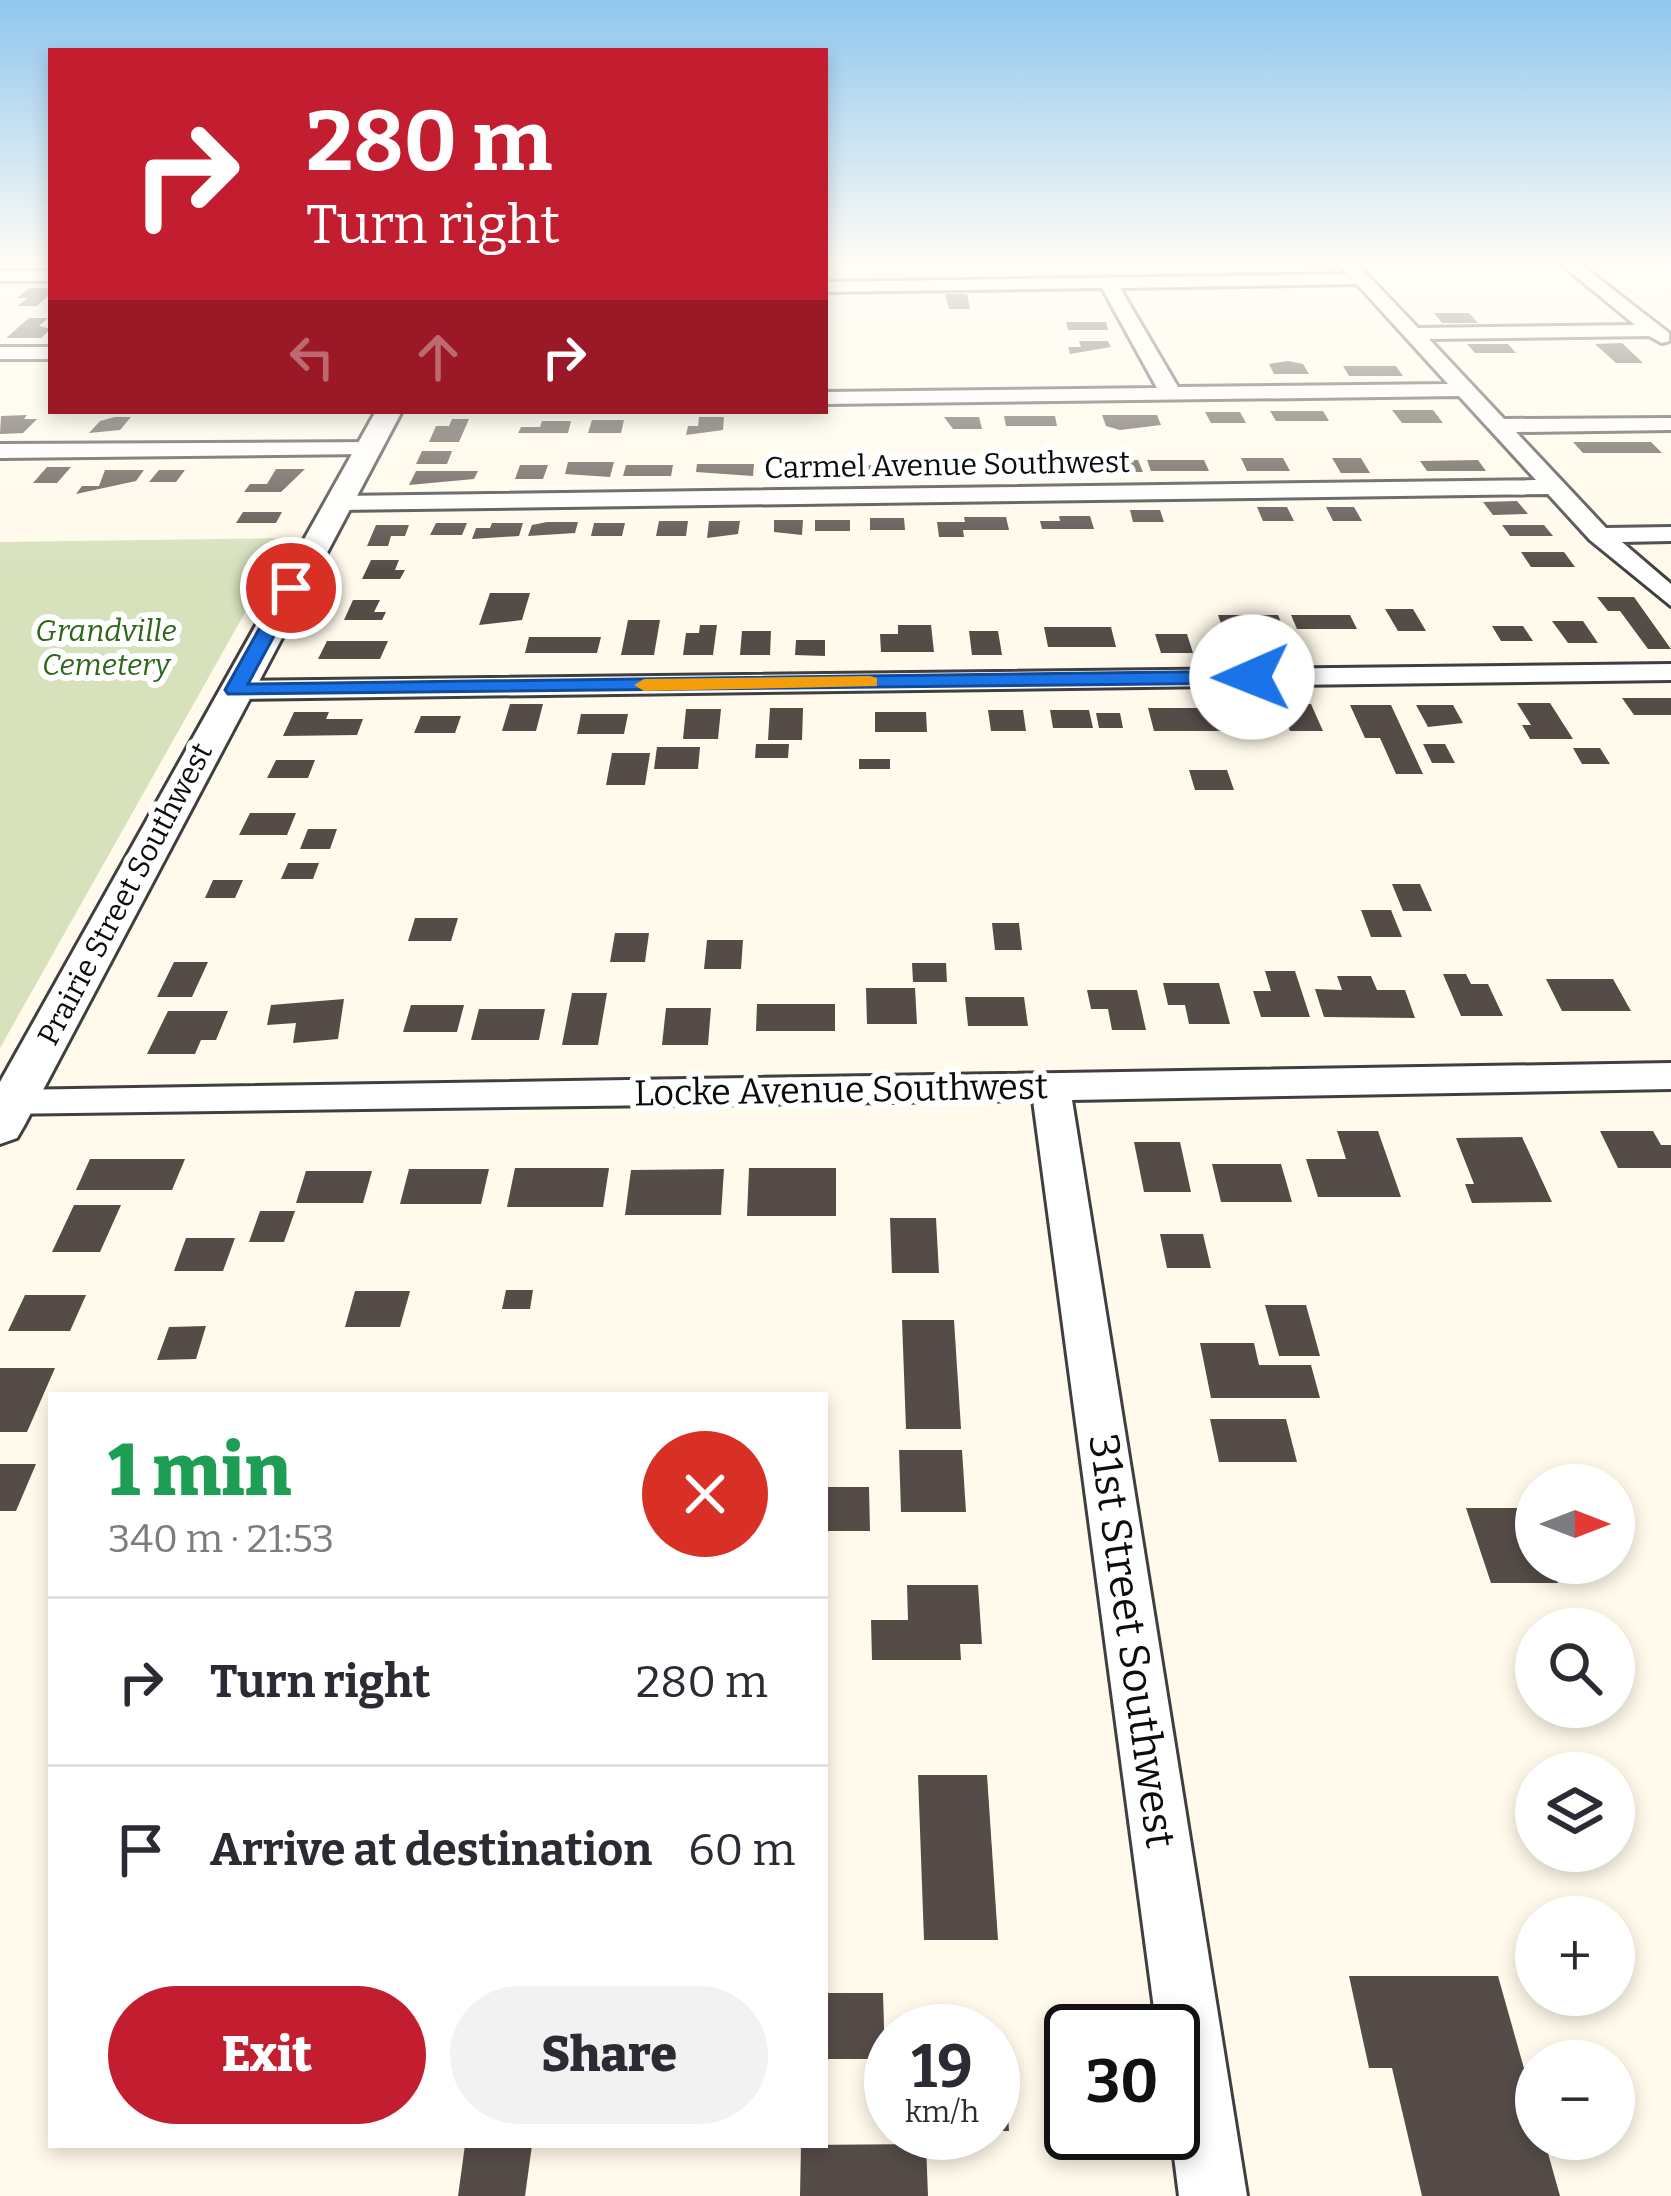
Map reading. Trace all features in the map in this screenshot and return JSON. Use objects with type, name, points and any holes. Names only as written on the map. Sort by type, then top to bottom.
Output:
[{"type":"street","points":[[1155,366],[1170,392]]},
{"type":"street","points":[[1439,366],[1599,535],[1671,598]]},
{"type":"street","points":[[828,398],[1461,390]]},
{"type":"street","name":"Prairie Street Southwest","points":[[6,1115],[387,414]]},
{"type":"street","points":[[1497,426],[1671,424]]},
{"type":"street","points":[[0,451],[369,447]]},
{"type":"street","name":"Carmel Avenue Southwest","points":[[338,503],[1556,487]]},
{"type":"street","points":[[1599,535],[1671,534]]},
{"type":"street","points":[[235,690],[1671,672]]},
{"type":"street","name":"Locke Avenue Southwest","points":[[6,1115],[1671,1076]]},
{"type":"street","name":"31st Street Southwest","points":[[1051,1087],[1213,2196]]},
{"type":"green space","name":"Grandville Cemetery","points":[[287,538],[0,1048],[0,542]]},
{"type":"building","points":[[1270,366],[1304,366],[1309,374],[1274,374]]},
{"type":"building","points":[[1343,366],[1396,366],[1403,376],[1349,376]]},
{"type":"building","points":[[1392,410],[1433,410],[1443,423],[1402,423]]},
{"type":"building","points":[[1270,411],[1323,411],[1329,421],[1276,421]]},
{"type":"building","points":[[1205,412],[1240,412],[1246,423],[1211,423]]},
{"type":"building","points":[[27,415],[24,419],[37,419],[23,433],[0,434],[1,416]]},
{"type":"building","points":[[1102,415],[1157,415],[1161,425],[1120,430],[1106,426]]},
{"type":"building","points":[[1004,416],[1055,416],[1057,426],[1006,426]]},
{"type":"building","points":[[131,417],[120,430],[89,433],[100,421]]},
{"type":"building","points":[[699,417],[724,417],[723,430],[686,435],[688,426],[698,426]]},
{"type":"building","points":[[944,417],[979,417],[982,429],[953,429]]},
{"type":"building","points":[[452,419],[469,419],[459,442],[429,442],[436,426],[449,426]]},
{"type":"building","points":[[592,420],[624,420],[621,433],[588,433]]},
{"type":"building","points":[[542,421],[571,421],[568,433],[518,433],[521,427],[540,427]]},
{"type":"building","points":[[1573,442],[1651,442],[1662,453],[1583,453]]},
{"type":"building","points":[[422,451],[452,451],[447,464],[416,464]]},
{"type":"building","points":[[1241,458],[1283,458],[1290,471],[1247,471]]},
{"type":"building","points":[[1332,458],[1361,458],[1370,473],[1341,473]]},
{"type":"building","points":[[1138,460],[1143,472],[1089,472],[1085,461]]},
{"type":"building","points":[[1147,460],[1204,460],[1209,471],[1151,471]]},
{"type":"building","points":[[1478,460],[1486,471],[1427,471],[1420,461]]},
{"type":"building","points":[[1007,461],[1009,472],[936,475],[934,462]]},
{"type":"building","points":[[1036,461],[1076,461],[1079,473],[1039,473]]},
{"type":"building","points":[[568,462],[614,462],[610,477],[565,474]]},
{"type":"building","points":[[798,463],[839,463],[839,476],[797,476]]},
{"type":"building","points":[[697,464],[754,464],[753,476],[696,472]]},
{"type":"building","points":[[520,465],[548,465],[543,479],[515,479]]},
{"type":"building","points":[[626,465],[673,465],[671,476],[623,476]]},
{"type":"building","points":[[857,465],[908,465],[909,470],[857,476]]},
{"type":"building","points":[[47,467],[71,467],[57,483],[33,483]]},
{"type":"building","points":[[276,469],[305,469],[281,492],[244,492],[250,484],[267,484]]},
{"type":"building","points":[[105,470],[144,470],[136,481],[76,494],[82,486],[99,486]]},
{"type":"building","points":[[159,470],[185,470],[176,482],[149,482]]},
{"type":"building","points":[[416,471],[478,471],[474,479],[409,485]]},
{"type":"building","points":[[1517,501],[1528,514],[1493,515],[1483,502]]},
{"type":"building","points":[[1257,507],[1287,507],[1294,521],[1263,521]]},
{"type":"building","points":[[1326,507],[1354,507],[1362,521],[1333,521]]},
{"type":"building","points":[[1130,510],[1160,510],[1164,522],[1133,522]]},
{"type":"building","points":[[243,512],[282,512],[276,523],[236,523]]},
{"type":"building","points":[[1059,516],[1090,516],[1094,529],[1042,529],[1040,521],[1060,521]]},
{"type":"building","points":[[964,517],[1006,517],[1009,530],[963,530],[964,537],[939,537],[937,522],[965,522]]},
{"type":"building","points":[[870,518],[904,518],[905,530],[870,530]]},
{"type":"building","points":[[774,520],[803,520],[802,535],[774,532]]},
{"type":"building","points":[[815,520],[850,520],[850,531],[815,531]]},
{"type":"building","points":[[659,521],[688,521],[686,536],[656,536]]},
{"type":"building","points":[[709,521],[740,521],[738,534],[707,538]]},
{"type":"building","points":[[578,522],[575,533],[528,536],[532,525]]},
{"type":"building","points":[[436,523],[467,523],[462,535],[430,535]]},
{"type":"building","points":[[492,523],[523,523],[519,536],[472,539],[476,528],[490,528]]},
{"type":"building","points":[[594,523],[625,523],[622,536],[591,536]]},
{"type":"building","points":[[376,525],[409,525],[405,536],[391,536],[388,546],[367,546]]},
{"type":"building","points":[[1502,525],[1544,525],[1553,536],[1510,536]]},
{"type":"building","points":[[1521,552],[1564,552],[1575,567],[1531,567]]},
{"type":"building","points":[[371,560],[399,560],[395,570],[405,570],[400,579],[362,579]]},
{"type":"building","points":[[490,593],[530,593],[522,620],[479,625]]},
{"type":"building","points":[[1597,597],[1634,597],[1671,649],[1648,649],[1620,611],[1608,611]]},
{"type":"building","points":[[353,600],[380,600],[374,612],[386,612],[382,620],[344,620]]},
{"type":"building","points":[[1385,609],[1413,609],[1426,631],[1398,631]]},
{"type":"building","points":[[1218,615],[1278,615],[1285,632],[1224,632]]},
{"type":"building","points":[[1291,615],[1350,615],[1357,629],[1297,629]]},
{"type":"building","points":[[628,620],[660,620],[654,655],[621,655]]},
{"type":"building","points":[[1552,621],[1583,621],[1598,643],[1568,643]]},
{"type":"building","points":[[700,625],[717,625],[713,655],[683,655],[686,633],[699,633]]},
{"type":"building","points":[[898,625],[931,625],[934,652],[881,652],[880,634],[898,634]]},
{"type":"building","points":[[1492,626],[1523,626],[1533,641],[1501,641]]},
{"type":"building","points":[[1044,627],[1111,627],[1116,647],[1048,647]]},
{"type":"building","points":[[742,631],[771,631],[770,655],[740,655]]},
{"type":"building","points":[[969,631],[998,631],[1002,655],[972,655]]},
{"type":"building","points":[[1155,634],[1187,634],[1193,653],[1161,653]]},
{"type":"building","points":[[529,637],[601,637],[597,653],[525,653]]},
{"type":"building","points":[[796,640],[825,640],[825,656],[795,655]]},
{"type":"building","points":[[327,641],[388,641],[380,659],[318,659]]},
{"type":"building","points":[[1622,698],[1671,698],[1671,715],[1634,715]]},
{"type":"building","points":[[1517,703],[1550,703],[1573,739],[1530,739],[1522,725],[1531,725]]},
{"type":"building","points":[[510,704],[543,704],[536,731],[502,731]]},
{"type":"building","points":[[1279,704],[1311,704],[1323,731],[1290,731]]},
{"type":"building","points":[[1350,705],[1391,705],[1423,774],[1396,774],[1380,738],[1365,738]]},
{"type":"building","points":[[1416,705],[1453,705],[1463,723],[1428,727]]},
{"type":"building","points":[[770,708],[803,708],[802,740],[768,740]]},
{"type":"building","points":[[1148,708],[1211,708],[1213,714],[1239,714],[1245,731],[1154,731]]},
{"type":"building","points":[[686,709],[721,709],[718,739],[683,739]]},
{"type":"building","points":[[988,710],[1023,710],[1026,731],[991,731]]},
{"type":"building","points":[[1050,710],[1089,710],[1093,728],[1053,728]]},
{"type":"building","points":[[294,712],[329,712],[326,719],[363,719],[357,735],[283,736]]},
{"type":"building","points":[[875,712],[926,712],[927,732],[875,732]]},
{"type":"building","points":[[1096,713],[1120,713],[1123,728],[1099,728]]},
{"type":"building","points":[[581,714],[628,714],[624,734],[577,734]]},
{"type":"building","points":[[421,716],[461,716],[455,733],[414,733]]},
{"type":"building","points":[[756,744],[789,744],[788,758],[755,758]]},
{"type":"building","points":[[1423,744],[1445,744],[1455,763],[1432,763]]},
{"type":"building","points":[[657,747],[700,747],[698,769],[654,769]]},
{"type":"building","points":[[1573,748],[1600,748],[1610,764],[1582,764]]},
{"type":"building","points":[[612,753],[650,753],[645,785],[606,785]]},
{"type":"building","points":[[859,759],[890,759],[890,769],[859,769]]},
{"type":"building","points":[[276,760],[315,760],[308,778],[267,778]]},
{"type":"building","points":[[1189,770],[1227,770],[1234,790],[1195,790]]},
{"type":"building","points":[[250,813],[296,813],[287,835],[239,835]]},
{"type":"building","points":[[308,829],[337,829],[330,849],[300,849]]},
{"type":"building","points":[[288,863],[319,863],[313,879],[281,879]]},
{"type":"building","points":[[213,880],[243,880],[235,898],[205,898]]},
{"type":"building","points":[[1392,884],[1420,884],[1432,911],[1403,911]]},
{"type":"building","points":[[1361,910],[1391,910],[1402,937],[1371,937]]},
{"type":"building","points":[[415,918],[458,918],[451,941],[408,941]]},
{"type":"building","points":[[992,923],[1019,923],[1022,950],[995,950]]},
{"type":"building","points":[[615,933],[649,933],[645,962],[610,962]]},
{"type":"building","points":[[707,940],[743,940],[741,969],[704,969]]},
{"type":"building","points":[[174,962],[208,962],[192,997],[157,997]]},
{"type":"building","points":[[912,963],[946,963],[947,982],[913,982]]},
{"type":"building","points":[[1265,971],[1295,971],[1310,1017],[1261,1017],[1253,991],[1271,991]]},
{"type":"building","points":[[1443,974],[1466,974],[1471,984],[1488,984],[1503,1016],[1461,1016]]},
{"type":"building","points":[[1337,976],[1371,976],[1377,990],[1405,990],[1415,1018],[1324,1017],[1315,989],[1342,990]]},
{"type":"building","points":[[1546,979],[1613,979],[1631,1011],[1562,1011]]},
{"type":"building","points":[[1163,983],[1219,983],[1230,1024],[1189,1024],[1185,1005],[1168,1005]]},
{"type":"building","points":[[866,988],[915,988],[917,1024],[867,1024]]},
{"type":"building","points":[[1087,990],[1137,990],[1146,1030],[1112,1030],[1108,1009],[1091,1009]]},
{"type":"building","points":[[572,993],[607,993],[598,1045],[562,1045]]},
{"type":"building","points":[[965,997],[1024,997],[1028,1026],[968,1026]]},
{"type":"building","points":[[344,999],[338,1039],[293,1043],[296,1023],[267,1025],[271,1005]]},
{"type":"building","points":[[757,1004],[835,1004],[835,1031],[756,1031]]},
{"type":"building","points":[[411,1005],[464,1005],[457,1032],[403,1032]]},
{"type":"building","points":[[666,1008],[711,1008],[708,1045],[662,1045]]},
{"type":"building","points":[[479,1009],[545,1009],[539,1040],[471,1040]]},
{"type":"building","points":[[168,1011],[228,1011],[216,1040],[201,1040],[195,1054],[147,1054]]},
{"type":"building","points":[[1337,1131],[1378,1131],[1401,1197],[1318,1197],[1306,1159],[1346,1159]]},
{"type":"building","points":[[1600,1131],[1653,1131],[1661,1145],[1671,1145],[1671,1168],[1618,1168]]},
{"type":"building","points":[[1522,1137],[1552,1202],[1472,1203],[1465,1184],[1474,1184],[1456,1138]]},
{"type":"building","points":[[1134,1142],[1180,1142],[1191,1192],[1144,1192]]},
{"type":"building","points":[[90,1159],[185,1159],[172,1190],[76,1190]]},
{"type":"building","points":[[1212,1164],[1281,1164],[1292,1202],[1221,1202]]},
{"type":"building","points":[[515,1168],[609,1168],[603,1207],[507,1207]]},
{"type":"building","points":[[749,1168],[836,1168],[836,1216],[747,1216]]},
{"type":"building","points":[[409,1169],[489,1169],[481,1204],[400,1204]]},
{"type":"building","points":[[724,1169],[721,1215],[625,1215],[631,1170]]},
{"type":"building","points":[[306,1171],[372,1171],[363,1203],[296,1203]]},
{"type":"building","points":[[74,1205],[121,1205],[100,1252],[52,1252]]},
{"type":"building","points":[[260,1211],[295,1211],[284,1242],[249,1242]]},
{"type":"building","points":[[890,1218],[936,1218],[939,1273],[892,1273]]},
{"type":"building","points":[[1160,1234],[1203,1234],[1211,1268],[1167,1268]]},
{"type":"building","points":[[186,1238],[235,1238],[223,1271],[174,1271]]},
{"type":"building","points":[[506,1290],[533,1290],[530,1309],[502,1309]]},
{"type":"building","points":[[355,1291],[410,1291],[400,1327],[345,1327]]},
{"type":"building","points":[[25,1295],[86,1295],[70,1331],[8,1331]]},
{"type":"building","points":[[1265,1305],[1306,1305],[1320,1356],[1279,1356]]},
{"type":"building","points":[[902,1320],[954,1320],[961,1429],[906,1429]]},
{"type":"building","points":[[206,1326],[196,1359],[157,1360],[169,1327]]},
{"type":"building","points":[[1200,1343],[1254,1343],[1259,1365],[1311,1365],[1320,1398],[1211,1398]]},
{"type":"building","points":[[0,1368],[55,1368],[27,1432],[0,1432]]},
{"type":"building","points":[[1210,1419],[1286,1419],[1297,1462],[1219,1462]]},
{"type":"building","points":[[899,1450],[962,1450],[966,1512],[901,1512]]},
{"type":"building","points":[[0,1464],[36,1464],[16,1511],[0,1511]]},
{"type":"building","points":[[828,1487],[869,1487],[870,1531],[828,1531]]},
{"type":"building","points":[[1466,1508],[1515,1508],[1515,1583],[1491,1583]]},
{"type":"building","points":[[907,1585],[978,1585],[982,1644],[960,1644],[961,1660],[872,1660],[871,1620],[908,1620]]},
{"type":"building","points":[[918,1775],[987,1775],[998,1940],[924,1940]]},
{"type":"building","points":[[1349,1976],[1498,1976],[1516,2040],[1515,2160],[1550,2160],[1560,2196],[1422,2196],[1392,2068],[1369,2068]]},
{"type":"building","points":[[828,1993],[883,1993],[883,2004],[864,2004],[864,2059],[828,2059]]},
{"type":"building","points":[[864,2144],[864,2160],[927,2160],[928,2196],[800,2196],[801,2148]]},
{"type":"building","points":[[465,2148],[532,2148],[525,2196],[458,2196]]},
{"type":"slow traffic","points":[[644,685],[870,682]]},
{"type":"route","points":[[291,588],[235,690],[1252,677]]}]
